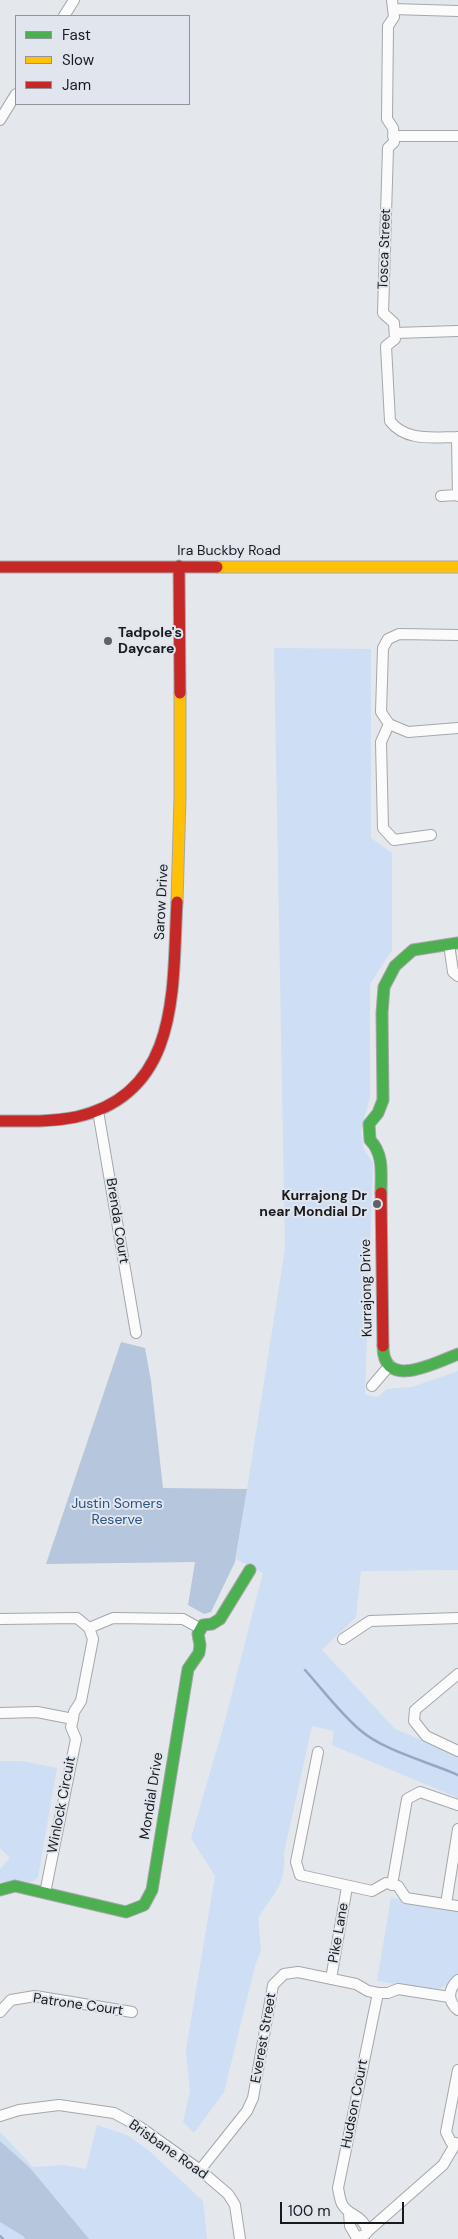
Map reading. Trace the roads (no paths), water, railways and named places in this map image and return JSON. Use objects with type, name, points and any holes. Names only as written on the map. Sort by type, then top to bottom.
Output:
[{"type":"street","points":[[65,15],[74,0]]},
{"type":"street","points":[[393,5],[458,11]]},
{"type":"street","name":"Tosca Street","points":[[393,5],[394,17],[388,26],[387,119],[393,128],[394,142],[388,148],[383,313],[394,323],[395,333]]},
{"type":"street","points":[[0,120],[15,96]]},
{"type":"street","points":[[393,136],[458,136]]},
{"type":"street","points":[[441,496],[458,496],[458,437],[410,436],[396,429],[390,420],[386,346],[395,339],[395,333],[458,330]]},
{"type":"street","name":"Sarow Drive","points":[[0,1121],[52,1121],[77,1118],[98,1110],[117,1100],[137,1082],[153,1060],[164,1037],[170,1011],[180,874],[179,566]]},
{"type":"street","name":"Ira Buckby Road","points":[[0,567],[458,567]]},
{"type":"street","points":[[458,635],[399,634],[388,639],[383,648],[381,712],[389,724],[408,732],[458,728]]},
{"type":"street","points":[[389,724],[381,742],[382,828],[394,840],[431,835]]},
{"type":"street","points":[[453,944],[453,972],[458,976]]},
{"type":"street","name":"Kurrajong Drive","points":[[390,1365],[383,1351],[381,1161],[378,1148],[370,1140],[369,1124],[378,1113],[383,1100],[382,1013],[384,987],[394,966],[413,950],[453,944]]},
{"type":"street","name":"Brenda Court","points":[[98,1110],[136,1333]]},
{"type":"street","points":[[372,1386],[390,1365],[396,1371],[407,1372],[458,1354]]},
{"type":"street","points":[[0,1619],[77,1618],[89,1628],[112,1618],[183,1618],[201,1629],[203,1624],[212,1624],[220,1619],[250,1570]]},
{"type":"street","points":[[343,1639],[370,1621],[458,1618]]},
{"type":"street","name":"Winlock Circuit","points":[[45,1893],[76,1739],[71,1727],[81,1701],[93,1639],[89,1628]]},
{"type":"street","name":"Mondial Drive","points":[[0,1890],[15,1886],[126,1912],[144,1905],[152,1890],[188,1669],[200,1655],[202,1644],[198,1634],[201,1629]]},
{"type":"street","points":[[458,1674],[416,1710],[414,1721],[426,1736],[458,1751]]},
{"type":"street","points":[[0,1712],[37,1712],[73,1719]]},
{"type":"street","points":[[318,1752],[296,1862],[300,1875],[347,1887],[372,1891],[386,1884],[398,1886],[406,1898],[458,1906]]},
{"type":"street","points":[[392,1885],[407,1799],[420,1792],[458,1804]]},
{"type":"street","points":[[446,1904],[458,1829]]},
{"type":"street","name":"Pike Lane","points":[[331,1979],[347,1887]]},
{"type":"street","name":"Everest Street","points":[[200,2170],[247,2111],[253,2098],[273,1985],[284,1974],[298,1972],[356,1984],[368,1991],[378,1993],[388,1993],[398,1989],[449,1997]]},
{"type":"street","points":[[458,1980],[452,1986],[449,1997],[451,2003],[458,2010]]},
{"type":"street","name":"Hudson Court","points":[[378,1993],[338,2188],[342,2204],[349,2213],[350,2226],[357,2239],[366,2234],[368,2230],[410,2196],[443,2165],[457,2143]]},
{"type":"street","name":"Patrone Court","points":[[0,2012],[11,2000],[36,1996],[132,2012]]},
{"type":"street","points":[[457,2143],[451,2142],[446,2132],[455,2100],[458,2070]]},
{"type":"street","name":"Brisbane Road","points":[[0,2116],[19,2110],[59,2105],[114,2113],[140,2127],[200,2170],[228,2194],[235,2205],[240,2239]]},
{"type":"street","name":"Hudson Court","points":[[349,2213],[359,2216],[368,2230]]},
{"type":"waterway","points":[[305,1670],[346,1716],[370,1737],[394,1750],[458,1775]]},
{"type":"waterway","points":[[0,2236],[3,2239]]},
{"type":"place","name":"Tadpole's Daycare","points":[[108,641]]},
{"type":"place","name":"Kurrajong Dr near Mondial Dr","points":[[377,1204]]},
{"type":"park label","name":"Justin Somers Reserve","points":[[117,1512]]}]
